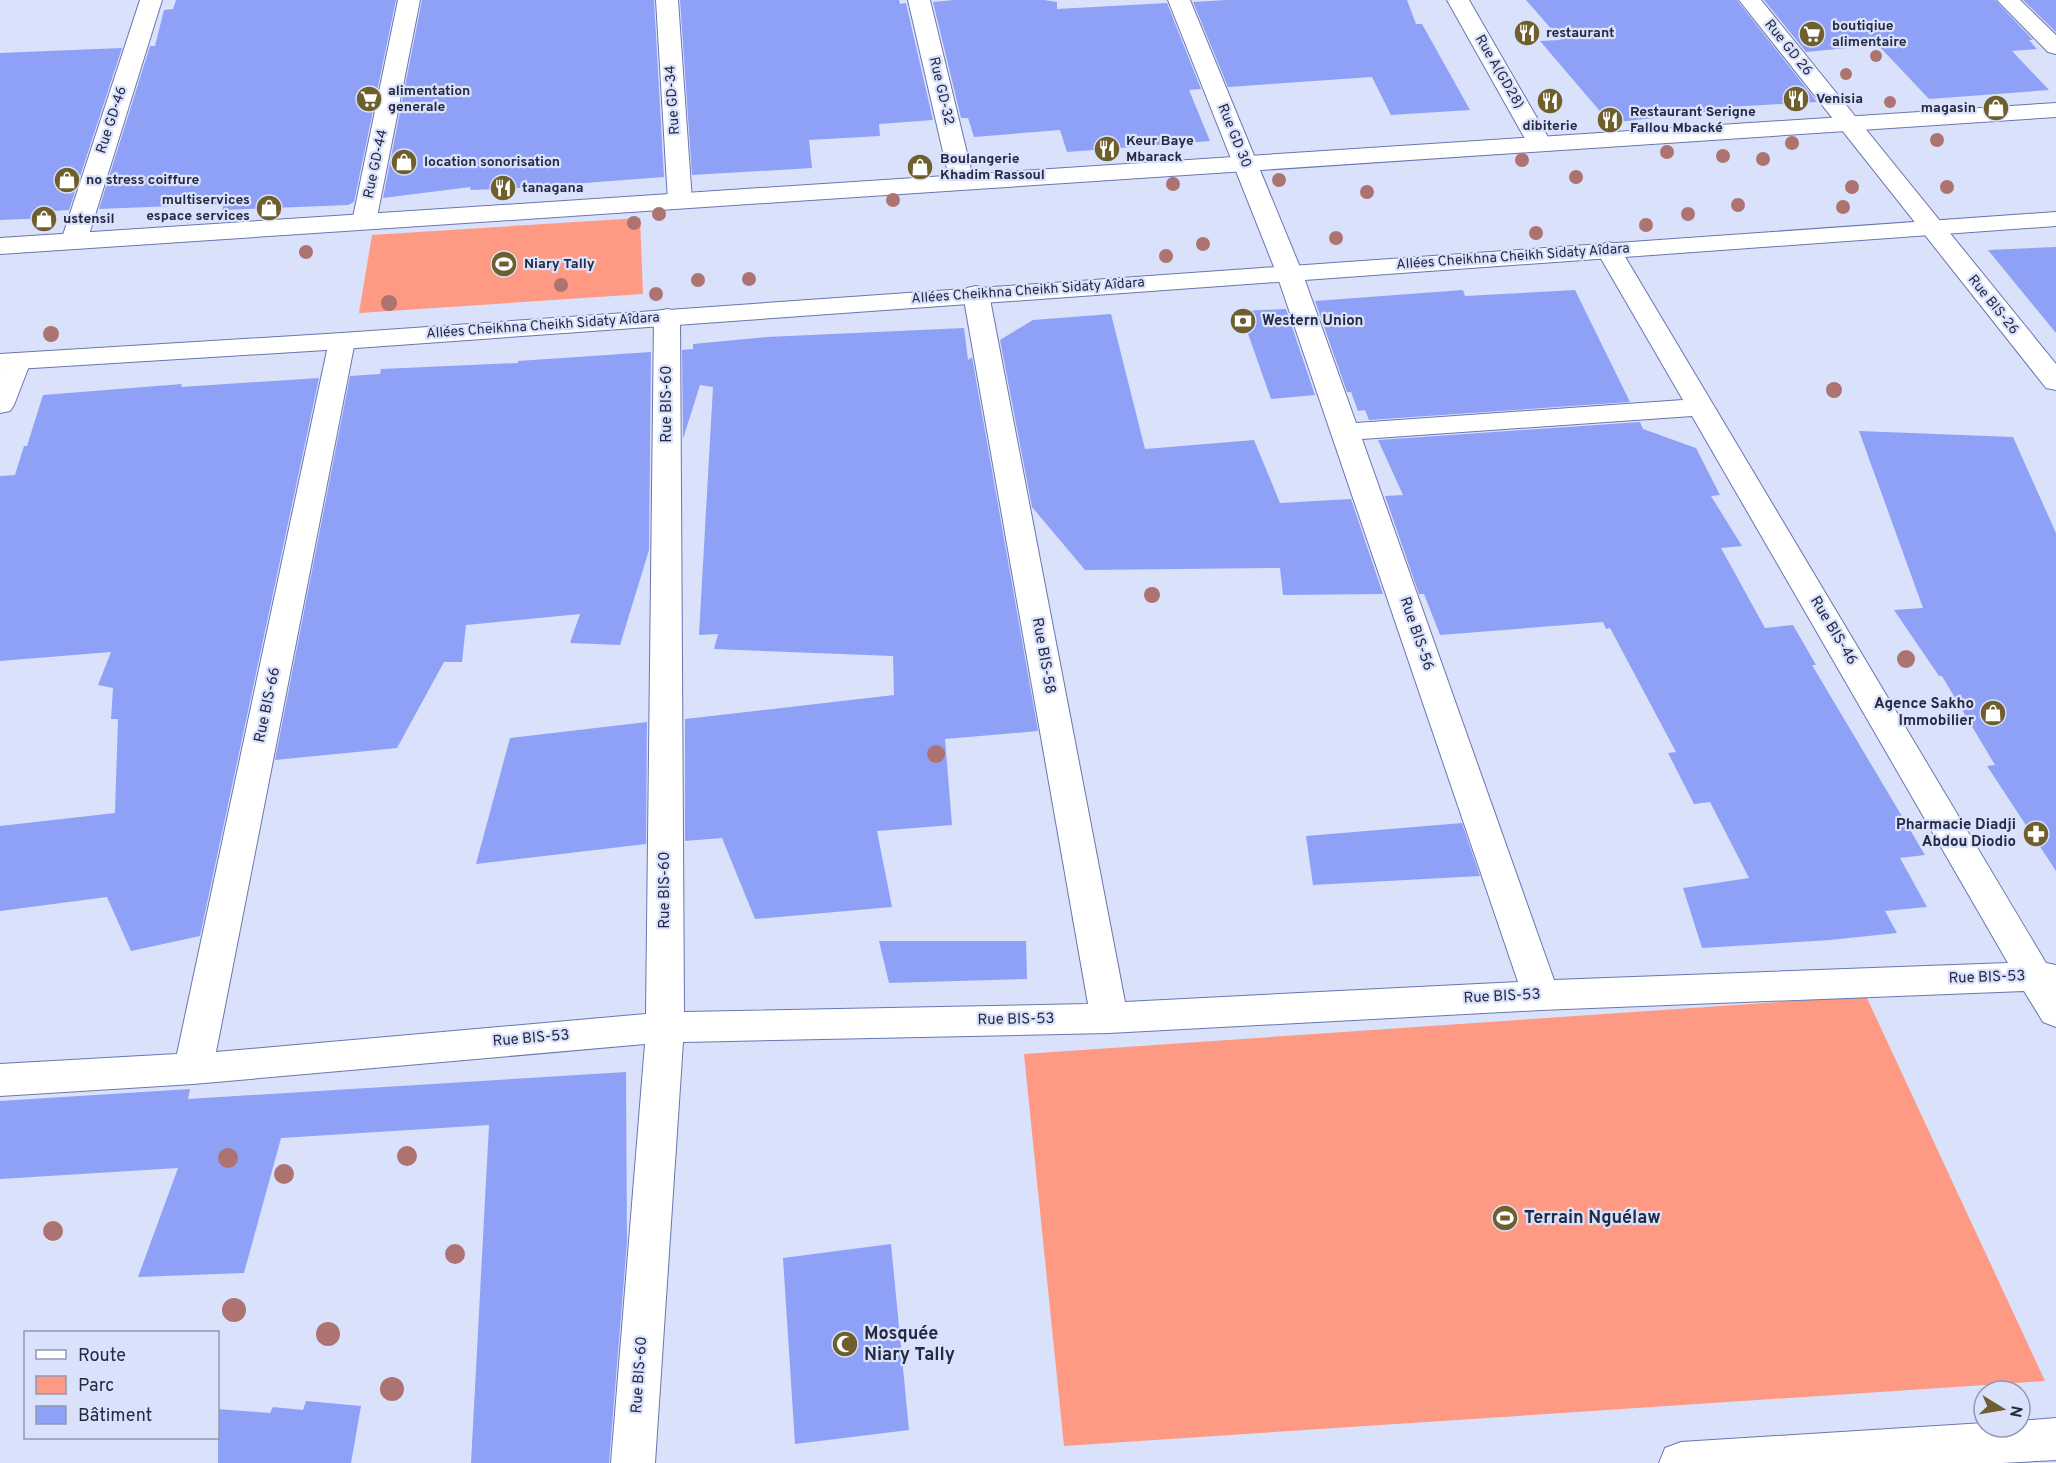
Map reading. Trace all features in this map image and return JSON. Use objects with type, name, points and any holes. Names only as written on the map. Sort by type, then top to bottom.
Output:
[{"type":"street","name":"Rue GD-46","points":[[74,241],[151,0]]},
{"type":"street","name":"Rue GD-44","points":[[364,222],[409,0]]},
{"type":"street","name":"Rue GD-34","points":[[667,0],[680,201]]},
{"type":"street","name":"Rue GD-32","points":[[919,0],[962,182]]},
{"type":"street","name":"Rue GD 30","points":[[1179,0],[1286,264]]},
{"type":"street","name":"Rue A(GD28)","points":[[1458,0],[1540,144]]},
{"type":"street","name":"Rue GD 26","points":[[1750,0],[1922,218]]},
{"type":"street","points":[[2008,0],[2056,47]]},
{"type":"street","points":[[0,246],[962,182],[1248,170],[1540,144],[1854,131],[2056,110]]},
{"type":"street","name":"Allées Cheikhna Cheikh Sidaty Aîdara","points":[[8,362],[342,341],[976,294],[1286,264],[1609,250],[1922,218],[2056,219]]},
{"type":"street","name":"Rue BIS-26","points":[[1922,218],[2056,382]]},
{"type":"street","name":"Rue BIS-46","points":[[1609,250],[1701,407],[2045,977],[2056,1012]]},
{"type":"street","name":"Rue BIS-56","points":[[1286,264],[1541,995]]},
{"type":"street","name":"Rue BIS-58","points":[[976,294],[1109,1018]]},
{"type":"street","name":"Rue BIS-60","points":[[633,1463],[664,1027],[667,316]]},
{"type":"street","name":"Rue BIS-66","points":[[193,1069],[342,341]]},
{"type":"street","points":[[0,405],[8,362]]},
{"type":"street","points":[[1346,432],[1701,407]]},
{"type":"street","name":"Rue BIS-53","points":[[0,1080],[193,1069],[664,1027],[1109,1018],[1541,995],[2045,977]]},
{"type":"street","points":[[1681,1463],[2056,1439]]},
{"type":"green space","name":"Niary Tally","points":[[640,218],[643,294],[359,313],[372,235]]},
{"type":"green space","name":"Terrain Nguélaw","points":[[1866,996],[2045,1381],[1972,1379],[1972,1386],[1064,1446],[1024,1054]]},
{"type":"building","points":[[176,0],[396,0],[354,202],[348,205],[222,210],[224,204],[99,209],[150,46],[155,46],[164,10],[173,9]]},
{"type":"building","points":[[422,0],[654,0],[664,177],[519,188],[471,190],[470,187],[383,198]]},
{"type":"building","points":[[680,0],[899,0],[900,4],[906,3],[933,120],[879,124],[880,136],[809,140],[812,168],[692,175]]},
{"type":"building","points":[[1044,0],[1057,2],[1057,9],[1167,3],[1201,89],[1189,90],[1210,141],[1067,152],[1060,130],[974,137],[968,118],[961,118],[933,2]]},
{"type":"building","points":[[1407,0],[1416,24],[1422,24],[1470,110],[1391,115],[1372,77],[1228,87],[1193,2]]},
{"type":"building","points":[[1526,0],[1737,0],[1817,102],[1711,108],[1714,111],[1610,123],[1540,41],[1561,40]]},
{"type":"building","points":[[1764,0],[1995,0],[2033,40],[2029,40],[2037,49],[2012,51],[2049,90],[1929,99],[1878,45],[1806,52]]},
{"type":"building","points":[[2023,0],[2056,0],[2056,32]]},
{"type":"building","points":[[122,48],[69,210],[52,211],[49,218],[0,220],[0,53]]},
{"type":"building","points":[[2056,247],[2056,333],[1988,250]]},
{"type":"building","points":[[1463,290],[1465,296],[1575,290],[1630,402],[1369,420],[1365,410],[1358,411],[1351,392],[1347,392],[1315,301]]},
{"type":"building","points":[[1286,309],[1315,395],[1271,399],[1240,311]]},
{"type":"building","points":[[1111,314],[1145,449],[1254,440],[1280,503],[1351,499],[1383,594],[1283,595],[1280,568],[1085,570],[1032,507],[1000,340],[1033,320]]},
{"type":"building","points":[[964,328],[968,360],[972,357],[1038,731],[945,739],[952,825],[877,831],[892,907],[755,919],[722,838],[685,841],[685,719],[894,695],[893,656],[714,649],[718,634],[699,635],[713,387],[700,385],[683,439],[682,350],[693,349],[693,344],[767,337]]},
{"type":"building","points":[[651,352],[649,550],[620,645],[570,643],[580,614],[466,625],[462,662],[444,662],[397,748],[275,760],[350,376],[380,374],[381,369],[518,363],[518,361]]},
{"type":"building","points":[[319,378],[200,936],[131,951],[107,897],[0,911],[0,826],[115,813],[118,719],[111,719],[113,688],[98,685],[111,652],[0,661],[0,476],[15,475],[43,395],[182,384],[181,387]]},
{"type":"building","points":[[1640,422],[1643,429],[1696,448],[1720,495],[1711,496],[1742,546],[1721,548],[1765,628],[1793,625],[1816,665],[1812,665],[1925,855],[1900,858],[1927,907],[1885,911],[1897,933],[1830,940],[1702,948],[1683,888],[1749,878],[1710,802],[1694,804],[1668,753],[1676,752],[1610,628],[1606,629],[1603,622],[1440,635],[1424,594],[1419,594],[1385,496],[1403,495],[1378,440]]},
{"type":"building","points":[[1859,431],[2013,437],[2056,533],[2056,871],[1987,766],[1995,765],[1942,676],[1939,676],[1894,610],[1923,608]]},
{"type":"building","points":[[647,722],[646,844],[476,864],[510,738]]},
{"type":"building","points":[[1462,823],[1480,876],[1313,885],[1306,836]]},
{"type":"building","points":[[879,941],[1026,941],[1027,979],[889,983]]},
{"type":"building","points":[[626,1072],[627,1242],[609,1463],[471,1463],[489,1125],[281,1138],[244,1273],[138,1277],[178,1168],[0,1179],[0,1101],[190,1089],[188,1099]]},
{"type":"building","name":"Mosquée Niary Tally","points":[[891,1244],[909,1430],[795,1444],[783,1258]]},
{"type":"building","points":[[306,1401],[361,1406],[351,1463],[218,1463],[219,1409],[270,1413],[273,1407],[303,1410]]},
{"type":"place","name":"restaurant","points":[[1527,33]]},
{"type":"place","name":"boutiqiue alimentaire","points":[[1812,34]]},
{"type":"place","name":"alimentation generale","points":[[369,99]]},
{"type":"place","name":"Venisia","points":[[1796,99]]},
{"type":"place","name":"dibiterie","points":[[1550,101]]},
{"type":"place","name":"magasin","points":[[1996,108]]},
{"type":"place","name":"Restaurant Serigne Fallou Mbacké","points":[[1610,120]]},
{"type":"place","name":"Keur Baye Mbarack","points":[[1107,149]]},
{"type":"place","name":"location sonorisation","points":[[404,162]]},
{"type":"place","name":"Boulangerie Khadim Rassoul","points":[[920,167]]},
{"type":"place","name":"no stress coiffure","points":[[67,180]]},
{"type":"place","name":"tanagana","points":[[503,188]]},
{"type":"place","name":"multiservices espace services","points":[[269,208]]},
{"type":"place","name":"ustensil","points":[[44,219]]},
{"type":"place","name":"Niary Tally","points":[[504,264]]},
{"type":"place","name":"Western Union","points":[[1243,321]]},
{"type":"place","name":"Agence Sakho Immobilier","points":[[1993,713]]},
{"type":"place","name":"Pharmacie Diadji Abdou Diodio","points":[[2036,834]]},
{"type":"place","name":"Terrain Nguélaw","points":[[1505,1218]]},
{"type":"place","name":"Mosquée Niary Tally","points":[[845,1344]]}]
